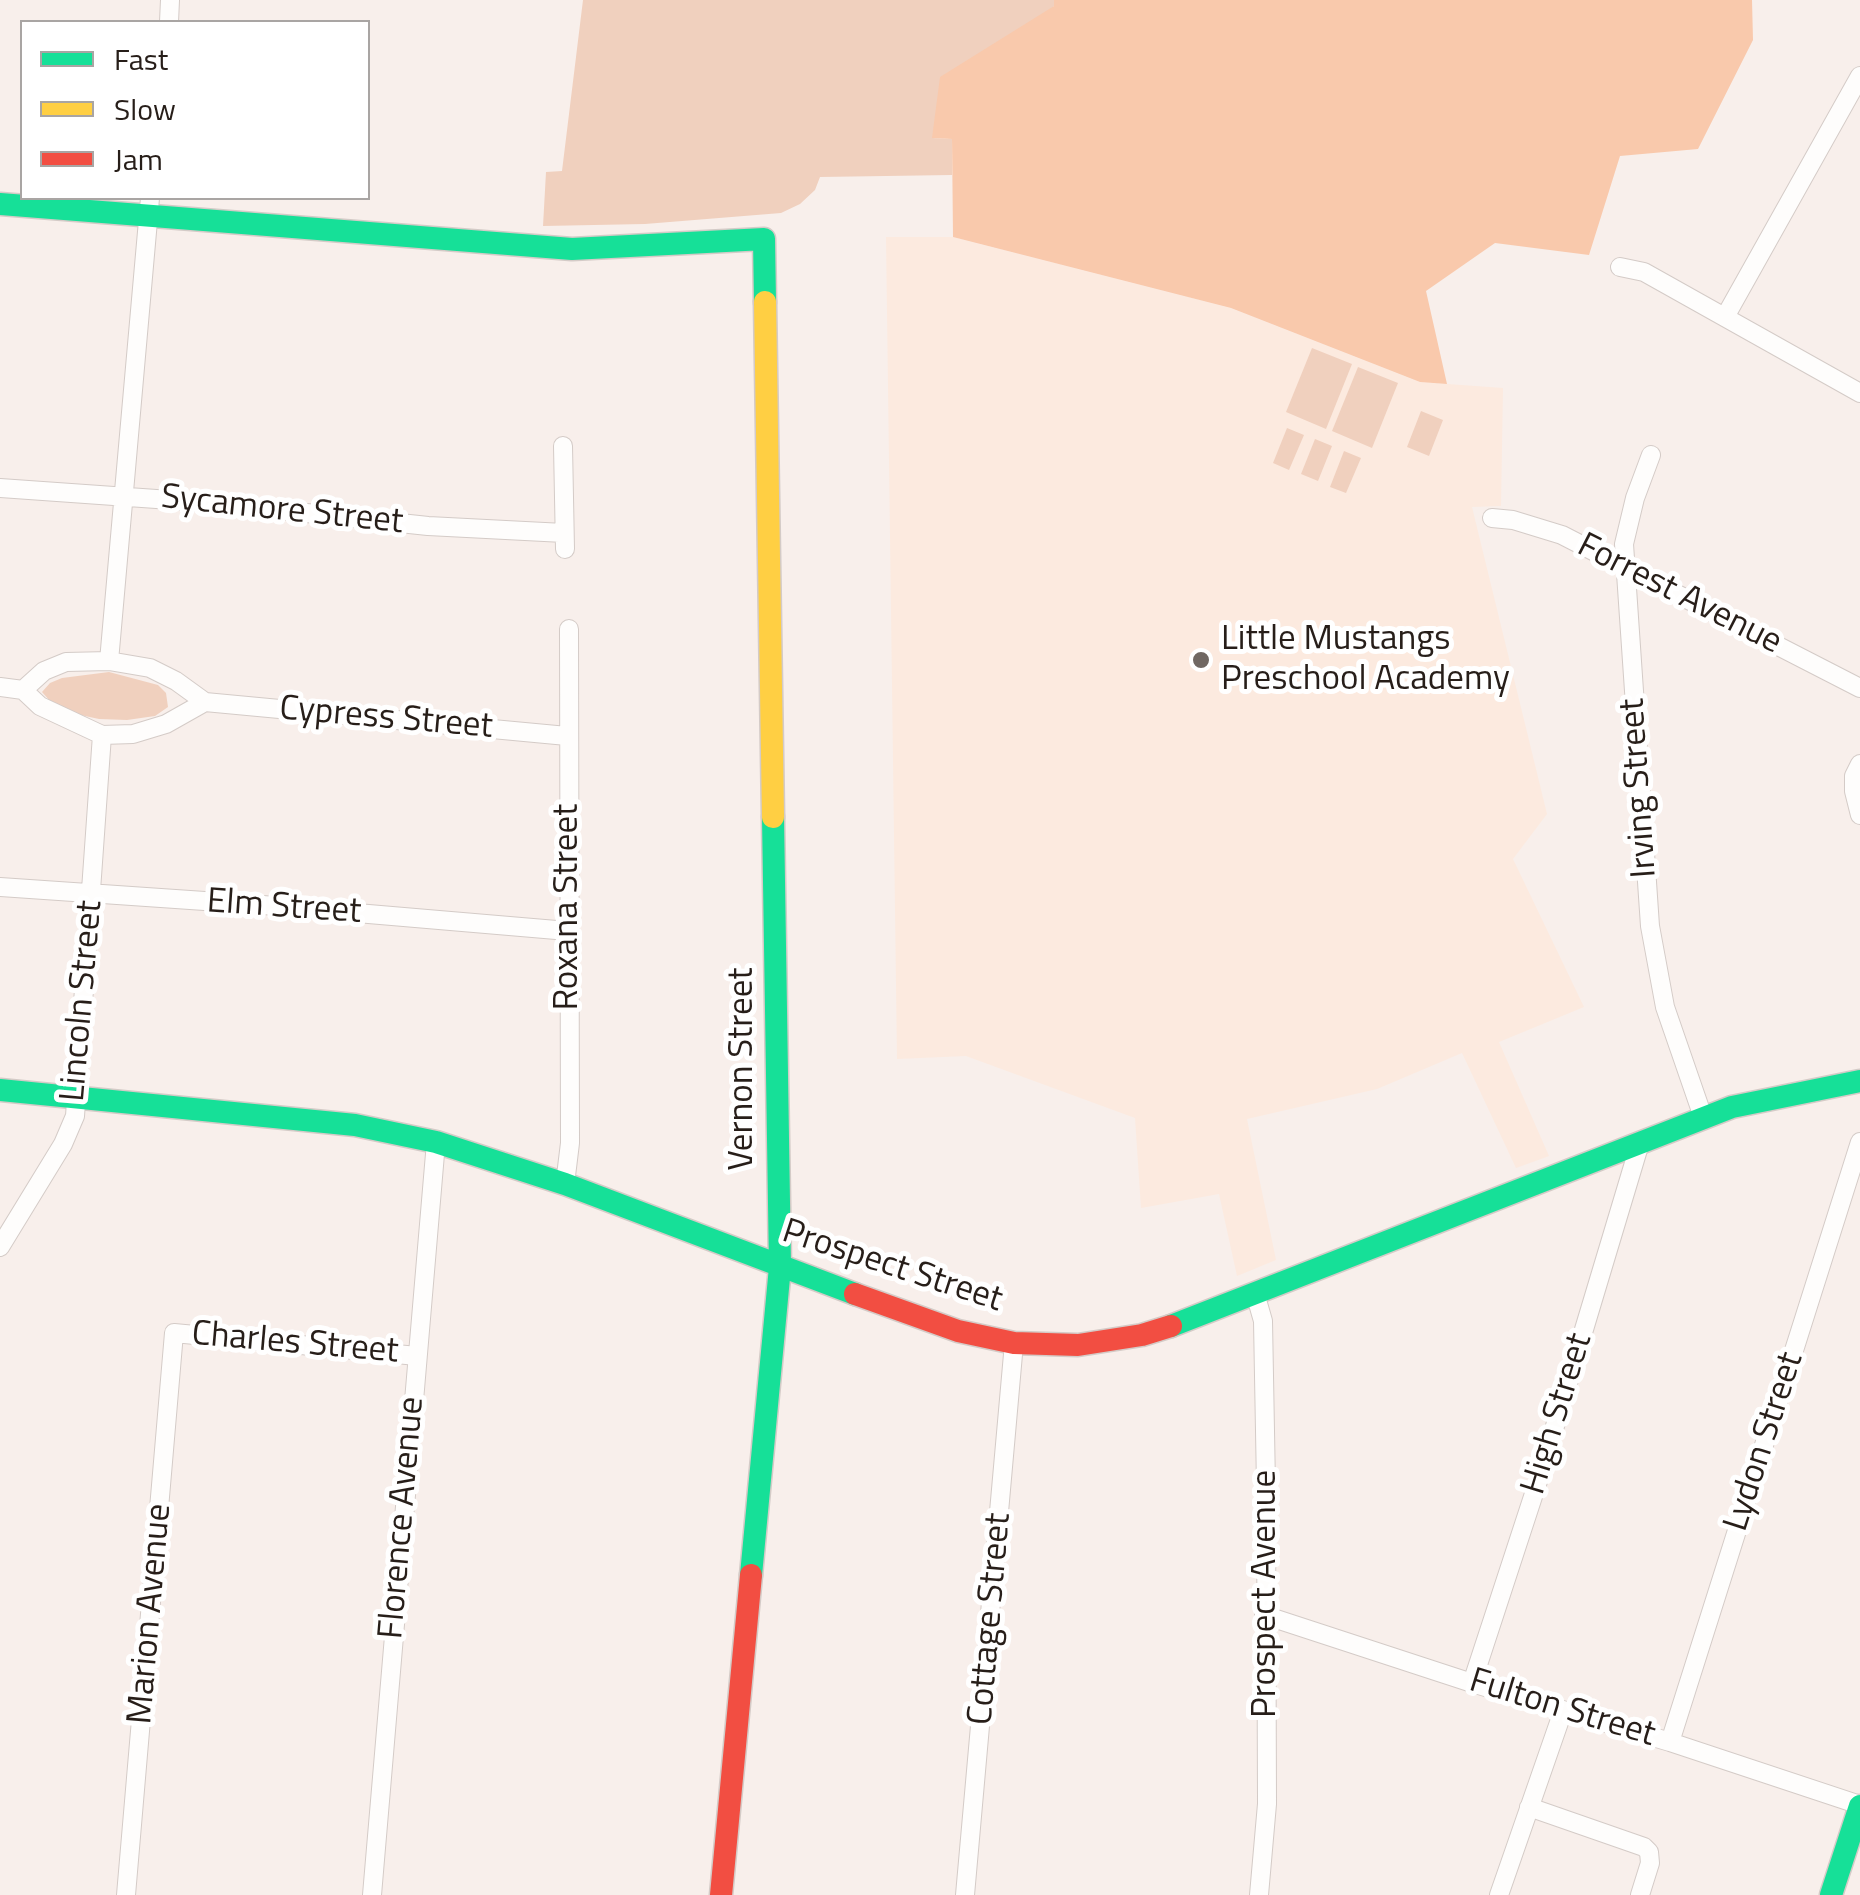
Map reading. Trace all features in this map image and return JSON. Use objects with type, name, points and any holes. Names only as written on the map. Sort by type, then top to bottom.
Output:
[{"type":"street","points":[[1724,317],[1860,76]]},
{"type":"street","points":[[0,204],[148,208],[109,662]]},
{"type":"street","name":"Vernon Street","points":[[148,208],[572,249],[764,239],[780,1267],[721,1895]]},
{"type":"street","points":[[1620,267],[1644,272],[1860,393]]},
{"type":"street","name":"Sycamore Street","points":[[0,488],[67,495],[124,495],[564,541],[563,446]]},
{"type":"street","name":"Irving Street","points":[[1651,456],[1624,544],[1650,926],[1665,1007],[1704,1117]]},
{"type":"street","name":"Forrest Avenue","points":[[1492,518],[1513,520],[1562,535],[1860,688]]},
{"type":"street","name":"Roxana Street","points":[[565,1184],[570,1143],[569,629]]},
{"type":"street","name":"Cypress Street","points":[[23,690],[44,670],[66,662],[109,662],[150,668],[176,680],[205,702],[567,736]]},
{"type":"street","points":[[0,686],[23,690],[40,706],[102,735],[132,734],[166,724],[205,702]]},
{"type":"street","name":"Lincoln Street","points":[[0,1247],[70,1130],[77,1098],[102,735]]},
{"type":"street","points":[[1860,764],[1854,776],[1860,815]]},
{"type":"street","name":"Elm Street","points":[[0,887],[568,931]]},
{"type":"street","name":"Prospect Street","points":[[0,1090],[355,1125],[436,1142],[565,1184],[958,1331],[1014,1343],[1078,1345],[1142,1335],[1208,1314],[1732,1107],[1860,1081]]},
{"type":"street","name":"Florence Avenue","points":[[372,1895],[436,1142]]},
{"type":"street","name":"Lydon Street","points":[[1670,1742],[1860,1142]]},
{"type":"street","name":"High Street","points":[[1472,1682],[1543,1466],[1640,1143]]},
{"type":"street","name":"Prospect Avenue","points":[[1256,1293],[1263,1320],[1266,1804],[1259,1895]]},
{"type":"street","name":"Charles Street","points":[[174,1333],[416,1356]]},
{"type":"street","name":"Marion Avenue","points":[[126,1895],[174,1333]]},
{"type":"street","name":"Cottage Street","points":[[966,1895],[1014,1343]]},
{"type":"street","name":"Fulton Street","points":[[1264,1615],[1860,1806]]},
{"type":"street","points":[[1499,1895],[1563,1711]]},
{"type":"street","points":[[1831,1895],[1860,1806]]},
{"type":"street","points":[[1529,1808],[1644,1847],[1651,1857],[1640,1895]]},
{"type":"shaded area","points":[[583,0],[1054,0],[1054,6],[933,138],[952,139],[952,175],[820,177],[815,190],[800,204],[781,213],[645,224],[543,226],[546,172],[562,171]]},
{"type":"shaded area","points":[[1054,0],[1752,0],[1753,40],[1698,149],[1620,156],[1589,255],[1495,243],[1426,291],[1447,384],[1420,382],[1231,308],[953,237],[952,139],[932,138],[940,77],[1054,6]]},
{"type":"shaded area","name":"Little Mustangs Preschool Academy","points":[[886,237],[953,237],[1231,308],[1420,382],[1503,388],[1501,506],[1472,507],[1547,814],[1513,859],[1584,1007],[1499,1042],[1549,1156],[1516,1168],[1462,1053],[1377,1089],[1247,1119],[1276,1260],[1237,1276],[1219,1194],[1141,1208],[1135,1118],[966,1056],[897,1059]]},
{"type":"shaded area","points":[[1312,348],[1352,364],[1326,429],[1286,412]]},
{"type":"shaded area","points":[[1358,367],[1398,383],[1372,448],[1332,431]]},
{"type":"shaded area","points":[[1421,411],[1443,420],[1429,456],[1407,447]]},
{"type":"shaded area","points":[[1287,428],[1304,435],[1289,470],[1273,463]]},
{"type":"shaded area","points":[[1315,439],[1332,446],[1318,481],[1301,474]]},
{"type":"shaded area","points":[[1344,451],[1361,458],[1346,493],[1330,487]]},
{"type":"shaded area","points":[[109,672],[158,685],[166,693],[168,707],[155,716],[99,719],[71,713],[42,692],[62,678]]},
{"type":"traffic: fast","points":[[0,204],[572,249],[764,239],[765,302]]},
{"type":"traffic: fast","points":[[751,1575],[780,1267],[773,817]]},
{"type":"traffic: fast","points":[[1171,1326],[1732,1107],[1860,1081]]},
{"type":"traffic: fast","points":[[0,1090],[355,1125],[436,1142],[565,1184],[855,1294]]},
{"type":"traffic: fast","points":[[1831,1895],[1860,1806]]},
{"type":"traffic: slow","points":[[765,302],[773,817]]},
{"type":"traffic: jam","points":[[855,1294],[958,1331],[1014,1343],[1078,1345],[1142,1335],[1171,1326]]},
{"type":"traffic: jam","points":[[721,1895],[751,1575]]},
{"type":"place","name":"Little Mustangs Preschool Academy","points":[[1201,660]]}]
